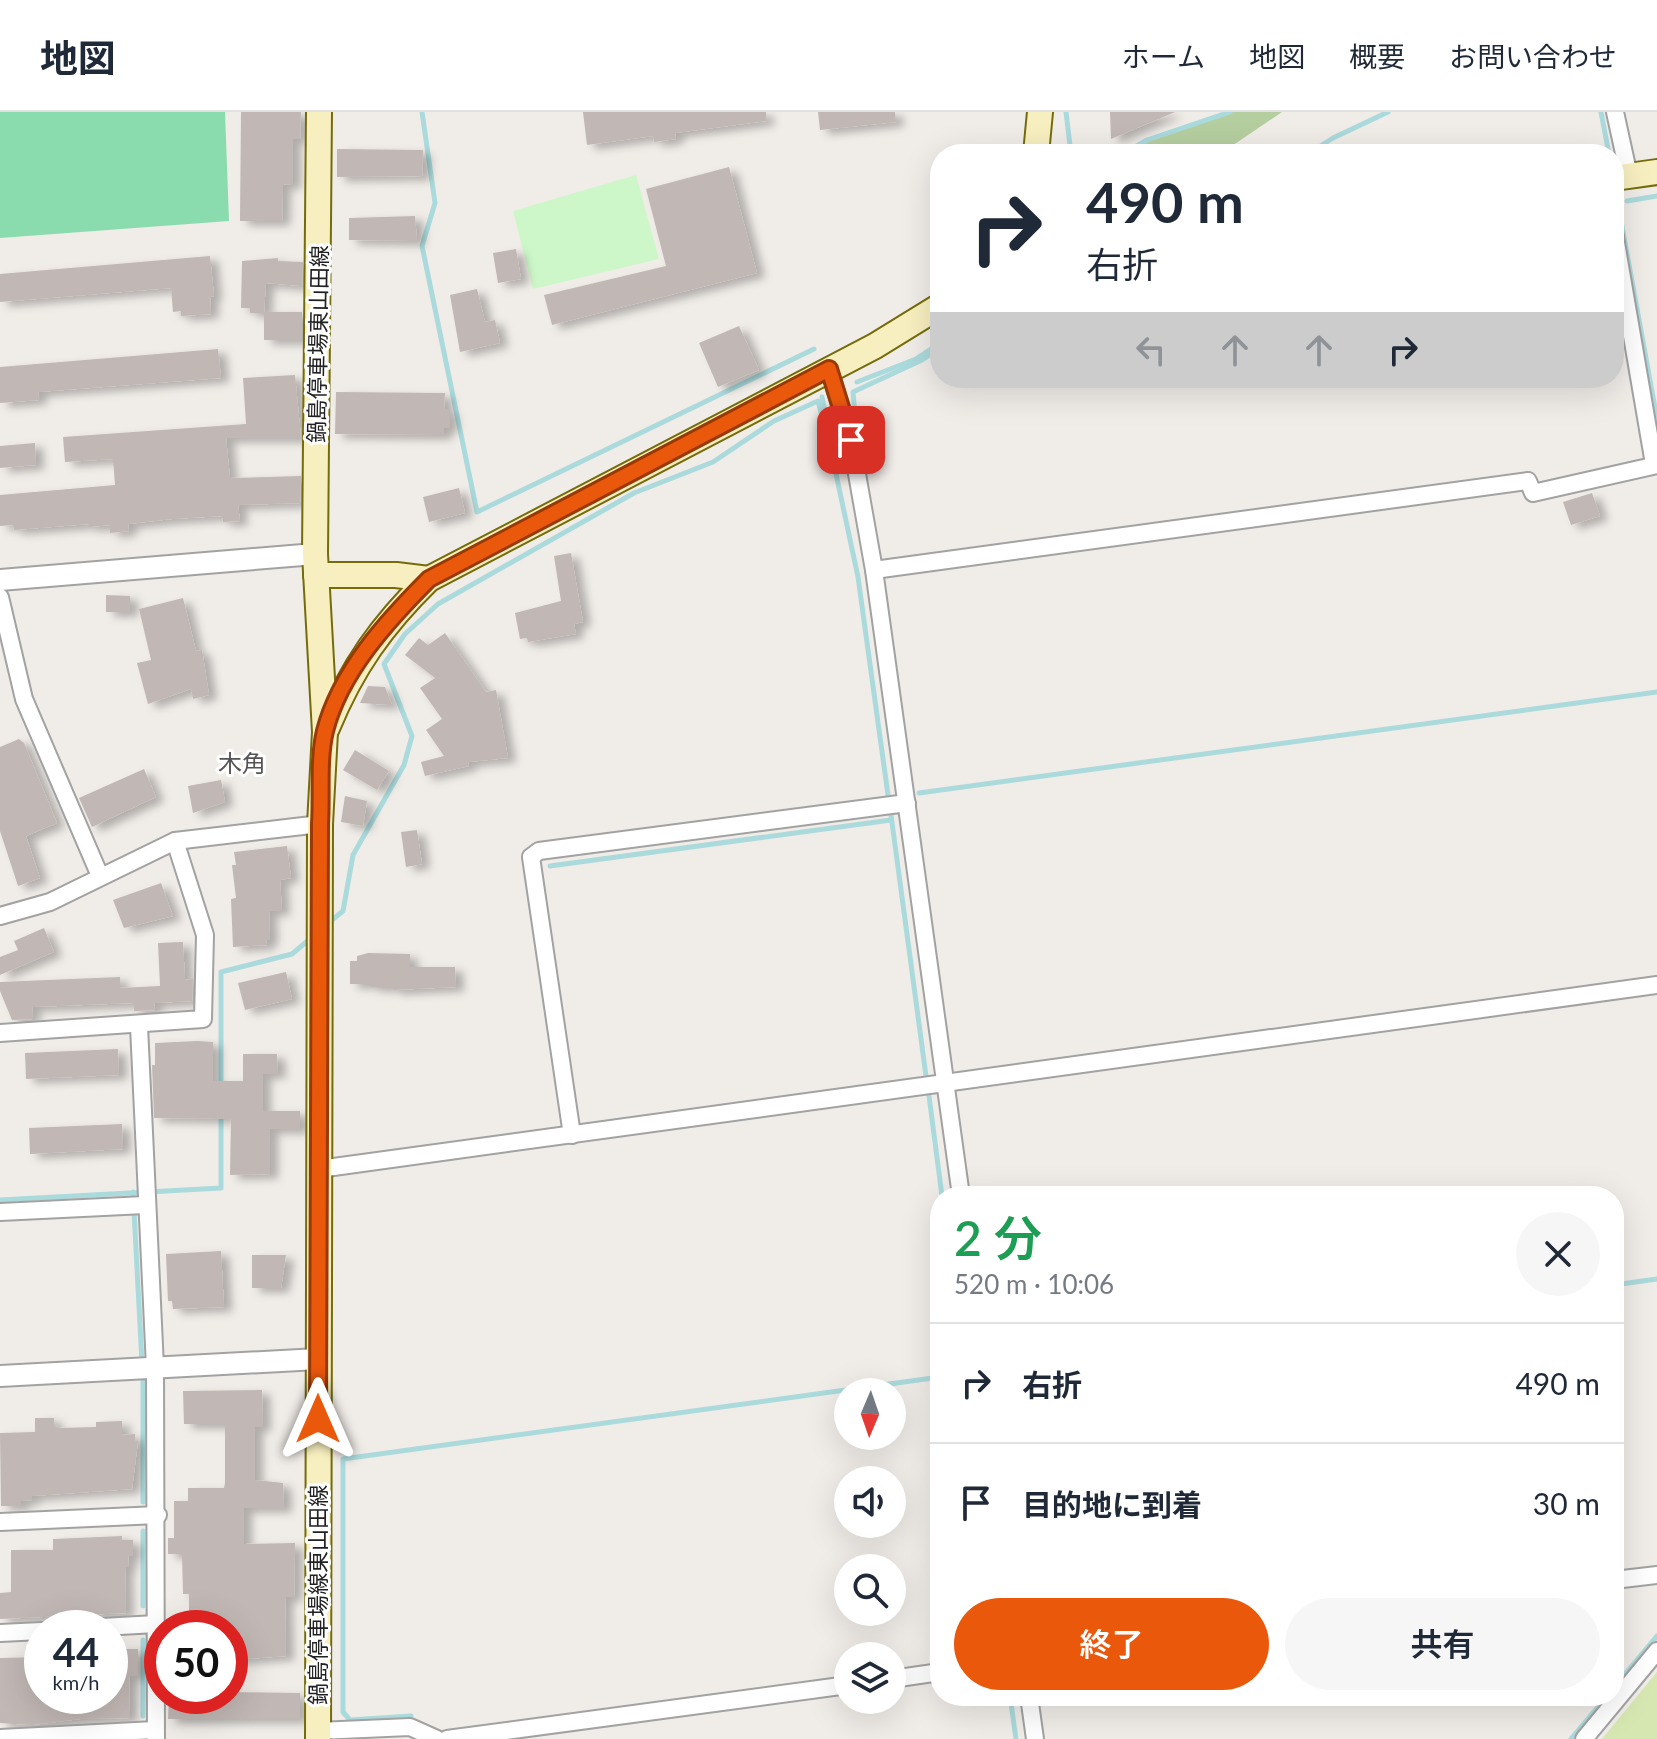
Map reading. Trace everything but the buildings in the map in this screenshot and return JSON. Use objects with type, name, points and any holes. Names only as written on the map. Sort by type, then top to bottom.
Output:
[{"type":"main road","name":"鍋島停車場東山田線","points":[[316,564],[319,112]]},
{"type":"main road","points":[[1037,144],[1040,112]]},
{"type":"main road","points":[[1624,177],[1657,172]]},
{"type":"main road","name":"鍋島停車場線東山田線","points":[[325,732],[346,681],[390,618],[429,579],[829,369],[930,312]]},
{"type":"main road","points":[[316,564],[429,579]]},
{"type":"main road","name":"鍋島停車場線東山田線","points":[[316,564],[325,732],[320,824],[318,1735]]},
{"type":"street","points":[[1615,112],[1618,144]]},
{"type":"street","points":[[874,570],[1528,481],[1533,493],[1656,464],[1624,286]]},
{"type":"street","points":[[829,369],[851,440],[874,570],[960,1186]]},
{"type":"street","points":[[0,580],[316,564]]},
{"type":"street","points":[[0,597],[24,699],[100,876]]},
{"type":"street","points":[[572,1135],[531,857],[539,851],[907,803]]},
{"type":"street","points":[[0,916],[50,902],[175,841],[320,824]]},
{"type":"street","points":[[0,1033],[139,1026],[203,1019],[205,935],[175,841]]},
{"type":"street","points":[[319,1169],[1657,985]]},
{"type":"street","points":[[139,1026],[155,1367],[156,1610]]},
{"type":"street","points":[[0,1212],[145,1196]]},
{"type":"street","points":[[0,1376],[318,1359]]},
{"type":"street","points":[[0,1522],[158,1515]]},
{"type":"street","points":[[1624,1579],[1657,1575]]},
{"type":"street","points":[[0,1633],[24,1632]]},
{"type":"street","points":[[1624,1691],[1657,1651]]},
{"type":"street","points":[[906,1677],[930,1673]]},
{"type":"street","points":[[447,1739],[834,1687]]},
{"type":"street","points":[[1030,1706],[1035,1739]]},
{"type":"street","points":[[1584,1739],[1611,1706]]},
{"type":"street","points":[[318,1735],[410,1727],[428,1738],[437,1739]]},
{"type":"street","points":[[0,1738],[156,1734]]},
{"type":"green space","points":[[0,112],[225,112],[229,221],[0,238]]},
{"type":"green space","points":[[1230,112],[1282,112],[1235,144],[1140,144]]},
{"type":"green space","points":[[636,175],[659,259],[533,289],[513,211]]},
{"type":"green space","points":[[1657,1672],[1657,1739],[1602,1739]]},
{"type":"waterway","points":[[422,112],[435,203],[422,246],[477,512],[814,349]]},
{"type":"waterway","points":[[1066,112],[1070,144]]},
{"type":"waterway","points":[[1140,144],[1230,112]]},
{"type":"waterway","points":[[1324,144],[1388,112]]},
{"type":"waterway","points":[[1601,112],[1607,144]]},
{"type":"waterway","points":[[1627,201],[1657,196]]},
{"type":"waterway","points":[[1624,237],[1657,419]]},
{"type":"waterway","points":[[857,382],[916,359],[930,350]]},
{"type":"waterway","points":[[855,416],[853,392],[930,355]]},
{"type":"waterway","points":[[822,397],[829,431]]},
{"type":"waterway","points":[[327,924],[343,911],[353,855],[404,765],[412,736],[384,664],[405,634],[438,604],[634,493],[713,462],[774,421],[818,401],[829,442]]},
{"type":"waterway","points":[[829,441],[858,577],[888,795]]},
{"type":"waterway","points":[[919,793],[1657,692]]},
{"type":"waterway","points":[[891,815],[926,1076]]},
{"type":"waterway","points":[[550,866],[891,820]]},
{"type":"waterway","points":[[221,1088],[221,972],[292,954],[311,938]]},
{"type":"waterway","points":[[929,1096],[941,1186]]},
{"type":"waterway","points":[[0,1200],[221,1188],[221,1114]]},
{"type":"waterway","points":[[133,1192],[142,1363]]},
{"type":"waterway","points":[[1624,1284],[1657,1279]]},
{"type":"waterway","points":[[143,1373],[143,1502]]},
{"type":"waterway","points":[[411,1716],[350,1720],[343,1712],[343,1459],[930,1378]]},
{"type":"waterway","points":[[143,1531],[143,1606]]},
{"type":"waterway","points":[[1624,1675],[1657,1636]]},
{"type":"waterway","points":[[143,1640],[143,1716]]},
{"type":"waterway","points":[[1011,1706],[1016,1739]]},
{"type":"waterway","points":[[1571,1739],[1599,1706]]},
{"type":"district","name":"木角","points":[[242,764]]},
{"type":"route","points":[[318,1419],[320,824],[325,732],[346,681],[390,618],[429,579],[829,369],[851,440]]}]
